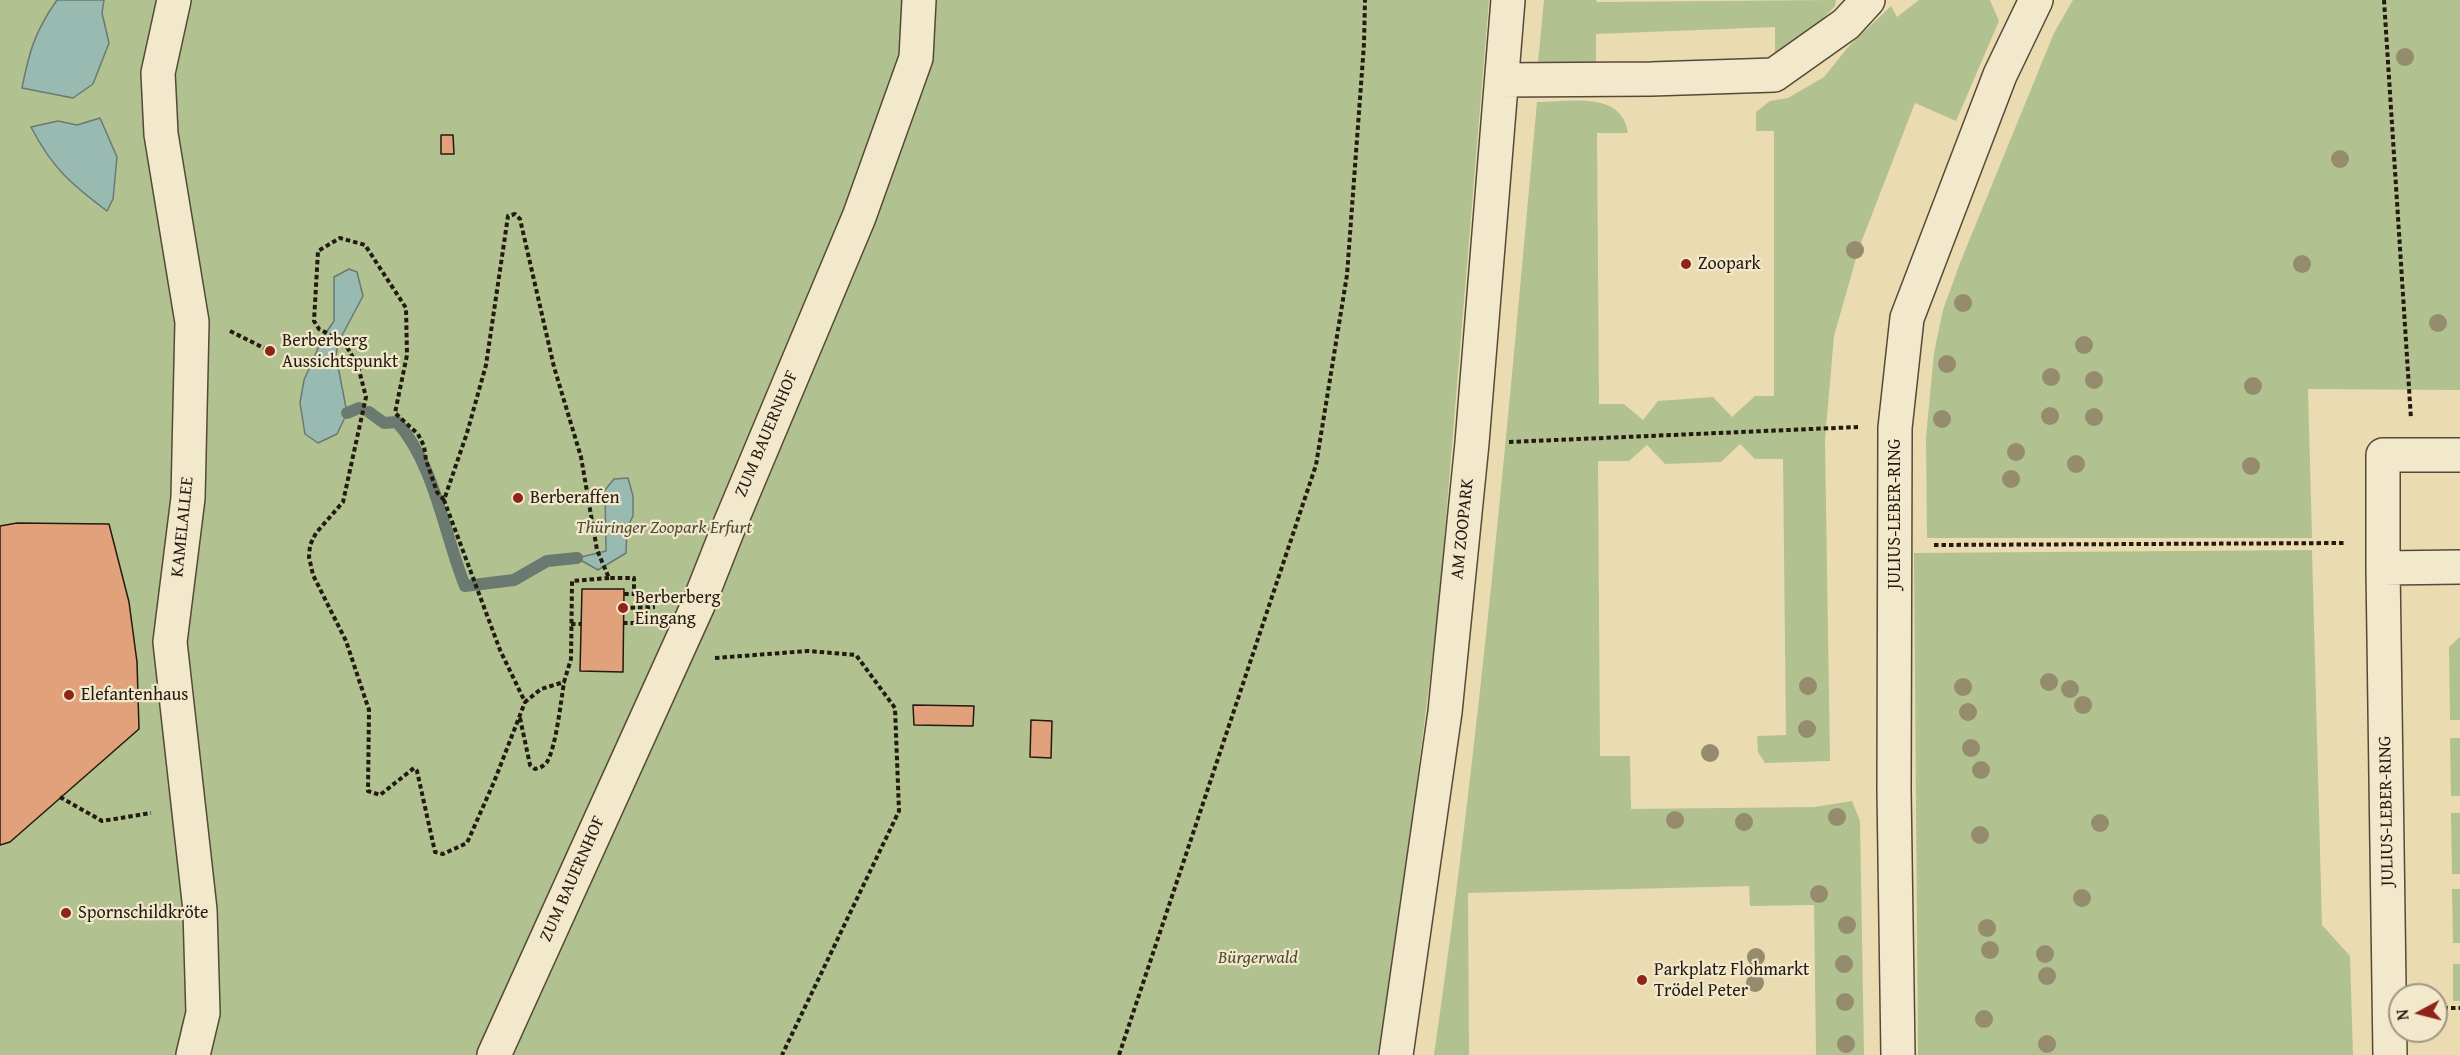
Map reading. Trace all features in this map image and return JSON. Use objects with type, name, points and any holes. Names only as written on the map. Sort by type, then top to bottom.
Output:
[{"type":"street","name":"KAMELALLEE","points":[[174,0],[158,73],[161,134],[192,322],[188,498],[170,642],[200,910],[203,1013],[193,1055]]},
{"type":"street","name":"ZUM BAUERNHOF","points":[[494,1055],[698,605],[734,513],[859,217],[916,58],[919,0]]},
{"type":"street","name":"AM ZOOPARK","points":[[1396,1055],[1444,712],[1472,443],[1508,0]]},
{"type":"street","points":[[1502,80],[1774,75],[1846,24],[1868,0]]},
{"type":"street","name":"JULIUS-LEBER-RING","points":[[1898,1055],[1894,790],[1895,428],[1907,318],[2000,75],[2036,0]]},
{"type":"street","name":"JULIUS-LEBER-RING","points":[[2390,1055],[2383,455],[2460,455]]},
{"type":"street","points":[[2383,555],[2460,567]]},
{"type":"path","points":[[1119,1055],[1316,465],[1347,275],[1364,44],[1365,0]]},
{"type":"path","points":[[2385,0],[2413,455]]},
{"type":"path","points":[[444,500],[467,433],[486,365],[508,216],[515,214],[520,219],[554,367],[581,457],[597,550],[609,578]]},
{"type":"path","points":[[525,702],[500,650],[444,500],[437,492],[426,460],[424,446],[418,434],[395,413],[407,355],[406,308],[364,245],[340,238],[318,251],[314,321],[319,329],[344,342],[358,366],[366,397],[343,502],[316,533],[310,545],[309,557],[313,575],[346,641],[369,710],[368,791],[380,795],[414,768],[417,771],[435,852],[443,854],[467,843],[525,702],[541,689],[564,682]]},
{"type":"path","points":[[221,327],[270,351]]},
{"type":"path","points":[[1472,443],[1830,427]]},
{"type":"path","points":[[1895,545],[2383,555]]},
{"type":"path","points":[[520,717],[530,765],[535,769],[540,768],[547,762],[571,659],[572,581],[634,578],[633,594],[624,594]]},
{"type":"path","points":[[623,623],[658,623]]},
{"type":"path","points":[[571,624],[581,624]]},
{"type":"path","points":[[672,661],[808,651],[856,655],[895,708],[899,811],[782,1055]]},
{"type":"path","points":[[60,797],[102,821],[188,807]]},
{"type":"green space","name":"Thüringer Zoopark Erfurt","points":[[0,0],[1489,0],[1438,614],[1397,940],[1380,1055],[0,1055]]},
{"type":"green space","points":[[1544,0],[1596,0],[1597,2],[1836,0],[1835,6],[1800,44],[1775,52],[1775,27],[1596,34],[1596,62],[1538,62]]},
{"type":"green space","points":[[1919,0],[1990,0],[1999,21],[1956,121],[1915,103],[1859,248],[1834,336],[1825,440],[1830,761],[1765,763],[1758,752],[1757,736],[1786,735],[1783,459],[1755,459],[1740,444],[1721,462],[1665,464],[1647,445],[1629,461],[1598,461],[1600,756],[1630,756],[1631,809],[1815,807],[1852,801],[1860,821],[1864,1055],[1816,1055],[1814,905],[1750,906],[1749,886],[1468,893],[1469,1055],[1434,1055],[1479,698],[1504,460],[1537,102],[1578,100],[1605,104],[1616,110],[1624,119],[1628,133],[1597,133],[1599,404],[1624,404],[1643,420],[1658,401],[1713,397],[1732,417],[1755,396],[1774,396],[1774,131],[1756,131],[1756,112],[1770,101],[1788,98],[1824,77],[1849,46],[1891,6],[1897,17]]},
{"type":"green space","points":[[2073,0],[2460,0],[2460,390],[2308,389],[2312,538],[1927,538],[1926,438],[1934,353],[1943,310],[2054,33]]},
{"type":"green space","points":[[2312,550],[2322,925],[2350,956],[2353,1055],[1918,1055],[1914,553]]},
{"type":"green space","points":[[2460,637],[2460,720],[2450,720],[2449,647]]},
{"type":"green space","points":[[2450,738],[2460,738],[2460,796],[2451,796]]},
{"type":"green space","points":[[2451,813],[2460,813],[2460,874],[2452,874]]},
{"type":"green space","points":[[2452,889],[2460,889],[2460,943],[2453,943]]},
{"type":"green space","points":[[2453,964],[2460,964],[2460,1001],[2453,1001]]},
{"type":"water","points":[[57,0],[104,0],[102,13],[109,43],[93,84],[73,98],[22,88],[34,42]]},
{"type":"water","points":[[100,118],[117,157],[113,199],[107,211],[63,174],[47,154],[31,127],[58,121],[77,125]]},
{"type":"water","points":[[349,269],[357,272],[363,296],[338,343],[336,356],[347,413],[337,434],[318,443],[305,434],[300,403],[304,380],[323,337],[334,321],[334,277]]},
{"type":"water","points":[[628,478],[633,496],[633,516],[627,528],[626,553],[598,570],[577,558],[606,551],[605,490],[614,479]]},
{"type":"building","points":[[441,135],[453,135],[454,154],[441,154]]},
{"type":"building","name":"Elefantenhaus","points":[[17,523],[109,524],[129,602],[137,662],[139,729],[10,842],[0,845],[0,526]]},
{"type":"building","points":[[582,589],[624,589],[623,672],[580,671]]},
{"type":"building","points":[[913,705],[974,706],[973,726],[914,725]]},
{"type":"building","points":[[1031,720],[1052,721],[1051,758],[1030,757]]},
{"type":"waterway","points":[[347,413],[359,408]]},
{"type":"waterway","points":[[369,412],[384,423],[397,422],[421,458],[465,586],[514,580],[547,561],[577,558]]},
{"type":"place","name":"Zoopark","points":[[1686,264]]},
{"type":"place","name":"Berberberg Aussichtspunkt","points":[[270,351]]},
{"type":"place","name":"Berberaffen","points":[[518,498]]},
{"type":"place","name":"Berberberg Eingang","points":[[623,608]]},
{"type":"place","name":"Elefantenhaus","points":[[69,695]]},
{"type":"place","name":"Spornschildkröte","points":[[66,913]]},
{"type":"place","name":"Parkplatz Flohmarkt Trödel Peter","points":[[1642,980]]},
{"type":"park label","name":"Bürgerwald","points":[[1258,958]]}]
